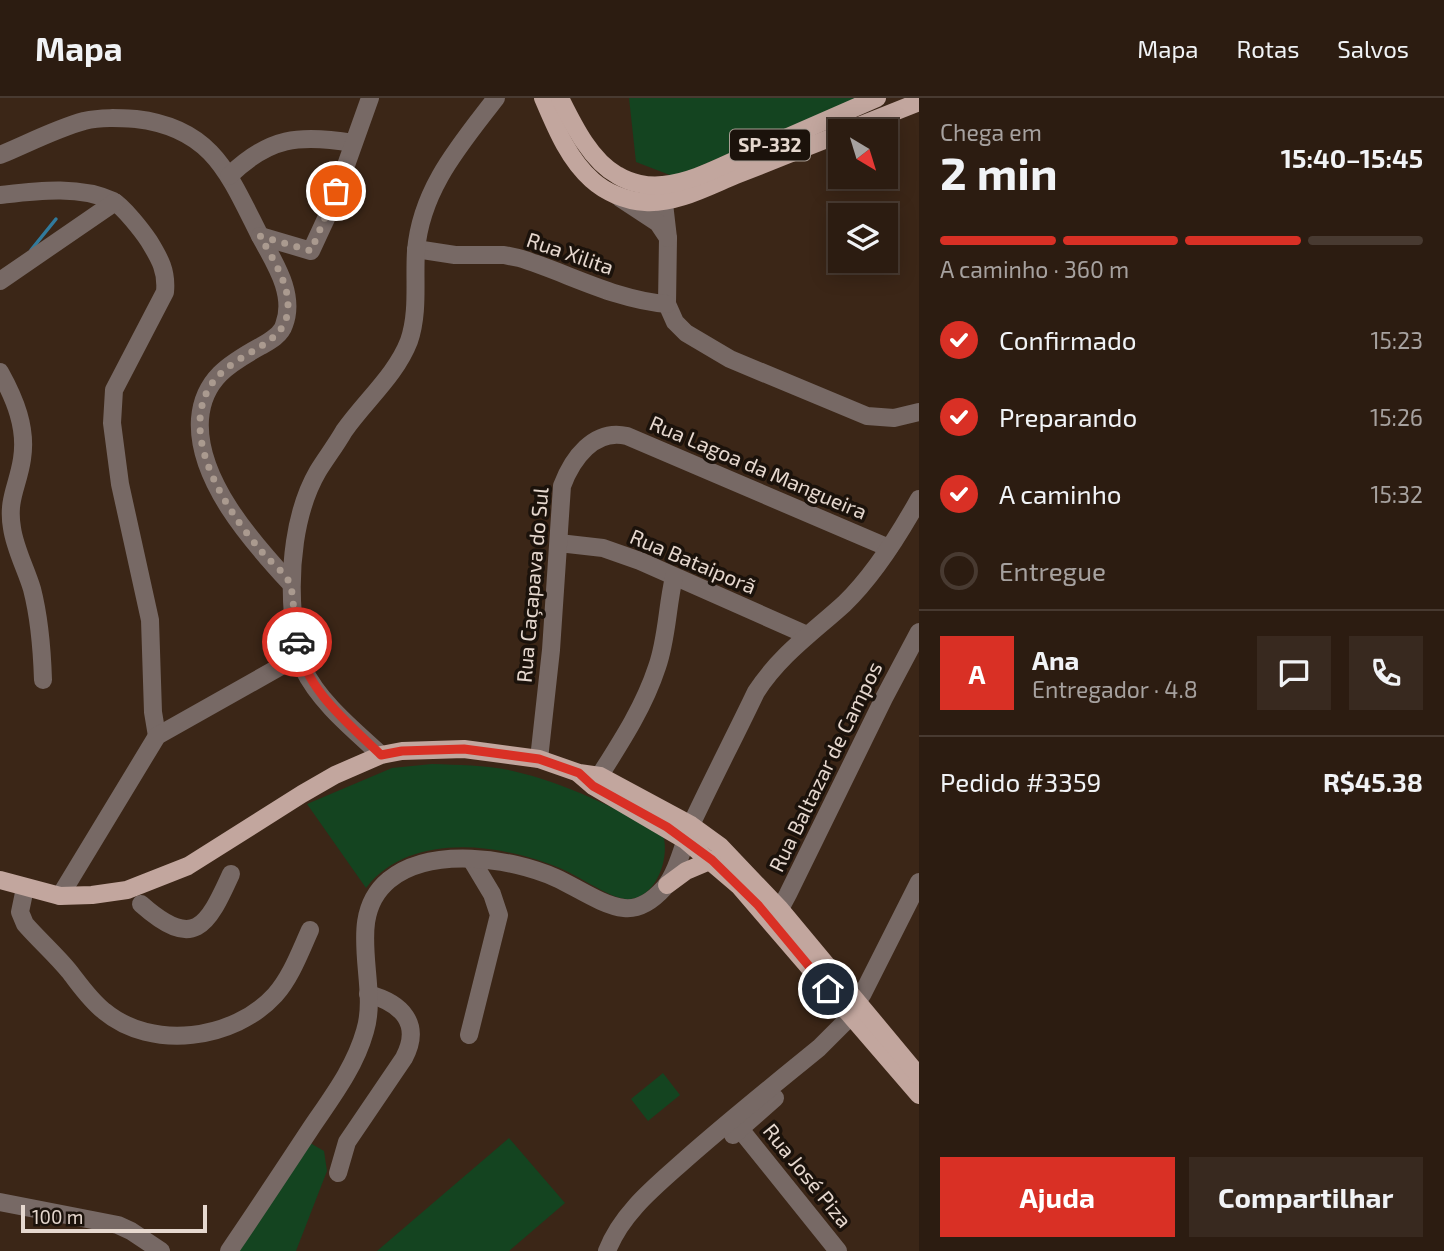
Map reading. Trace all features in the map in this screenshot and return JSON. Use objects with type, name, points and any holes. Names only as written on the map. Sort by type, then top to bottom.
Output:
[{"type":"main road","name":"SP-332","points":[[542,98],[581,168],[593,181],[632,201],[663,193],[877,98]]},
{"type":"main road","name":"SP-332","points":[[560,98],[578,132],[596,156],[616,175],[663,193],[684,196],[828,139]]},
{"type":"main road","points":[[570,98],[596,156]]},
{"type":"main road","points":[[876,119],[919,102]]},
{"type":"main road","points":[[0,880],[60,896],[127,890],[188,866],[324,782],[381,755],[402,751],[464,749],[539,759],[596,781],[688,832],[708,836],[732,856],[774,914],[919,1076]]},
{"type":"main road","points":[[688,832],[739,886],[774,914]]},
{"type":"main road","points":[[667,885],[686,871],[712,860]]},
{"type":"main road","points":[[858,1008],[919,1096]]},
{"type":"street","points":[[260,236],[311,251],[323,228],[370,98]]},
{"type":"street","points":[[381,755],[318,690],[303,668],[299,656],[290,583],[298,528],[316,474],[352,420],[392,371],[409,341],[414,314],[416,249],[426,202],[435,180],[496,98]]},
{"type":"street","points":[[0,155],[85,121],[116,117],[161,122],[179,130],[204,146],[229,176],[283,281],[288,304],[284,327],[276,337],[230,363],[218,375],[204,400],[200,419],[203,454],[232,511],[250,538],[290,583]]},
{"type":"street","points":[[229,176],[254,154],[274,144],[319,140],[353,143]]},
{"type":"street","points":[[0,195],[72,192],[115,202],[146,236],[162,263],[166,279],[165,292],[114,390],[112,424],[120,484],[150,620],[153,712],[157,736]]},
{"type":"street","points":[[612,193],[651,218],[668,238]]},
{"type":"street","points":[[663,193],[668,238],[668,307],[675,322],[686,333],[706,346],[820,398],[867,416],[894,418],[919,412]]},
{"type":"street","points":[[0,281],[115,202]]},
{"type":"street","name":"Rua Xilita","points":[[416,249],[454,255],[519,258],[619,295],[668,307]]},
{"type":"street","points":[[0,372],[24,432],[22,460],[9,507],[12,531],[39,618],[43,680]]},
{"type":"street","name":"Rua Caçapava do Sul","points":[[539,759],[551,650],[562,486],[568,469],[588,445],[609,435]]},
{"type":"street","name":"Rua Lagoa da Mangueira","points":[[609,435],[627,436],[889,548]]},
{"type":"street","points":[[229,1251],[348,1070],[366,1030],[368,994],[364,938],[372,904],[388,881],[403,870],[418,865],[445,858],[471,859],[533,870],[622,908],[643,906],[667,885],[688,832],[756,691],[777,663],[857,590],[889,548],[919,499]]},
{"type":"street","name":"Rua Bataiporã","points":[[558,543],[603,548],[640,561],[807,635]]},
{"type":"street","points":[[596,781],[631,724],[657,667],[674,577]]},
{"type":"street","name":"Rua Baltazar de Campos","points":[[774,914],[919,632]]},
{"type":"street","points":[[60,896],[157,736],[299,656]]},
{"type":"street","points":[[469,1035],[499,915],[492,894],[471,859]]},
{"type":"street","points":[[141,904],[163,923],[176,929],[190,929],[211,916],[231,874]]},
{"type":"street","points":[[619,1251],[626,1234],[669,1187],[793,1081],[858,1008],[919,882]]},
{"type":"street","points":[[25,888],[20,912],[25,924],[94,1002],[119,1021],[147,1031],[166,1034],[215,1032],[257,1011],[284,984],[310,930]]},
{"type":"street","points":[[338,1173],[347,1142],[404,1058],[411,1046],[413,1035],[411,1025],[398,1008],[368,994]]},
{"type":"street","points":[[607,1251],[618,1228],[656,1186],[819,1048],[858,1008]]},
{"type":"street","name":"Rua José Piza","points":[[740,1129],[838,1251]]},
{"type":"street","points":[[0,1202],[117,1225],[161,1251]]},
{"type":"green space","points":[[629,98],[858,98],[675,177],[636,162]]},
{"type":"green space","points":[[432,764],[513,771],[571,789],[627,815],[663,835],[664,857],[657,879],[642,895],[632,899],[620,898],[538,860],[513,853],[459,847],[432,850],[407,857],[385,870],[366,888],[307,804],[392,768]]},
{"type":"green space","points":[[663,1073],[680,1095],[648,1121],[631,1099]]},
{"type":"green space","points":[[509,1138],[565,1203],[509,1251],[377,1251]]},
{"type":"green space","points":[[310,1143],[324,1151],[327,1171],[296,1251],[238,1251]]},
{"type":"waterway","points":[[31,250],[56,219]]},
{"type":"way so far","points":[[297,642],[290,583],[250,538],[213,477],[203,454],[200,419],[204,400],[218,375],[230,363],[276,337],[284,327],[288,304],[283,281],[260,236],[311,251],[323,228],[336,191]]},
{"type":"route","points":[[297,642],[303,668],[311,680],[329,703],[381,755],[425,749],[464,749],[520,755],[579,773],[593,786],[667,827],[712,860],[758,905],[828,989]]}]
